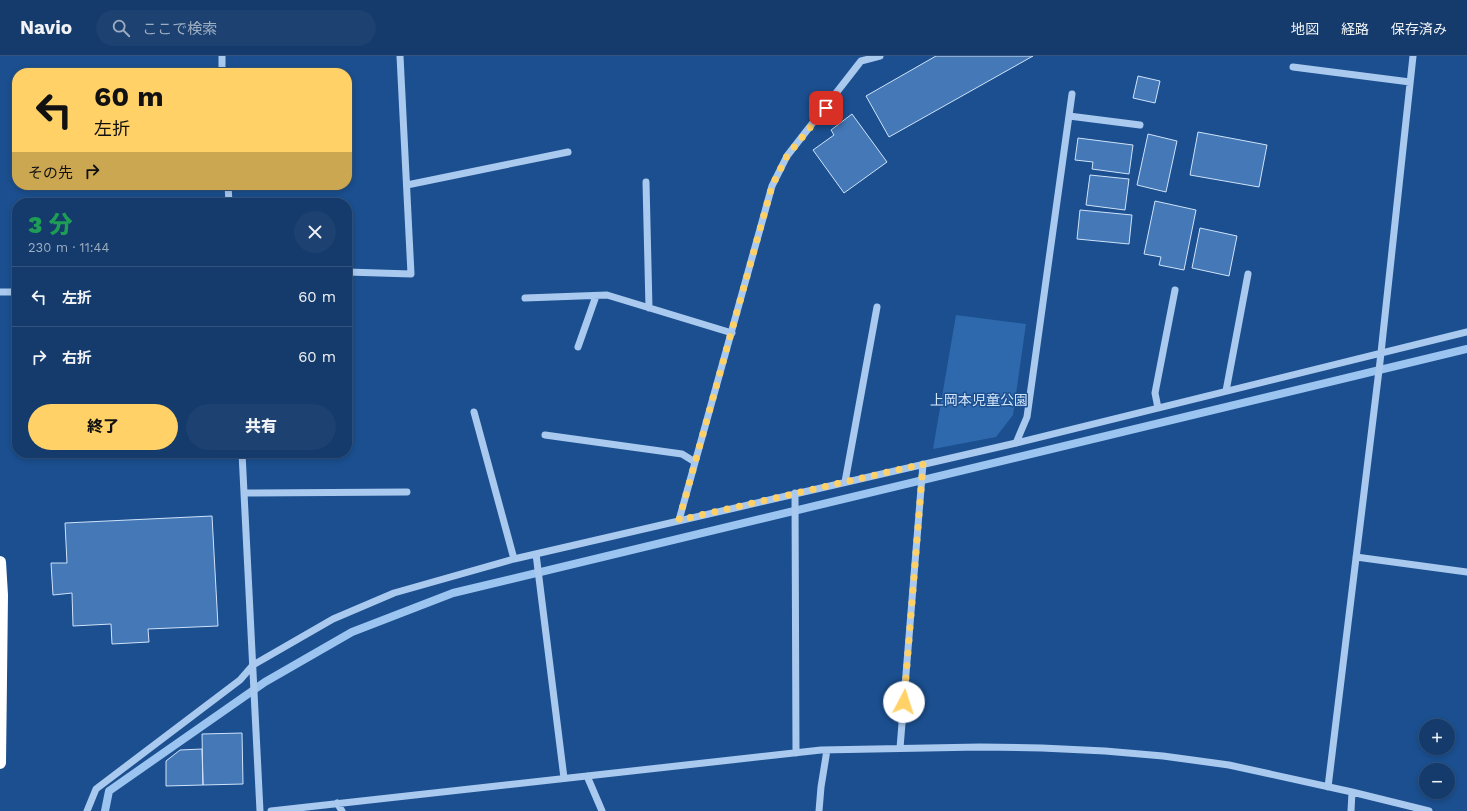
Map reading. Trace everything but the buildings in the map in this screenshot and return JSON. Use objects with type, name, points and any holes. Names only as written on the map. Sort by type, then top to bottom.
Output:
[{"type":"highway","points":[[0,562],[2,595],[0,763]]},
{"type":"street","points":[[222,56],[222,68]]},
{"type":"street","points":[[352,272],[410,274],[400,56]]},
{"type":"street","points":[[679,520],[772,186],[787,156],[861,61],[880,56]]},
{"type":"street","points":[[1328,787],[1380,362],[1413,56]]},
{"type":"street","points":[[1292,67],[1410,82]]},
{"type":"street","points":[[1016,443],[1027,417],[1072,94]]},
{"type":"street","points":[[1069,116],[1140,124]]},
{"type":"street","points":[[407,185],[568,152]]},
{"type":"street","points":[[646,182],[649,308]]},
{"type":"street","points":[[1226,391],[1248,274]]},
{"type":"street","points":[[1158,408],[1155,393],[1175,290]]},
{"type":"street","points":[[0,292],[12,292]]},
{"type":"street","points":[[578,347],[596,296]]},
{"type":"street","points":[[525,298],[607,296],[732,333]]},
{"type":"street","points":[[845,482],[877,307]]},
{"type":"street","points":[[87,811],[96,790],[240,680],[253,665],[333,619],[394,593],[514,559],[536,557],[679,520],[795,497],[845,482],[923,467],[1380,352],[1467,332]]},
{"type":"street","points":[[474,412],[514,559]]},
{"type":"street","points":[[545,435],[682,454],[695,462]]},
{"type":"street","points":[[242,458],[260,811]]},
{"type":"street","points":[[900,748],[923,467]]},
{"type":"street","points":[[244,493],[407,492]]},
{"type":"street","points":[[795,497],[796,753]]},
{"type":"street","points":[[536,557],[564,778]]},
{"type":"street","points":[[1356,557],[1467,572]]},
{"type":"street","points":[[271,811],[796,753],[828,750],[900,748],[1042,748],[1112,751],[1163,756],[1228,764],[1429,811]]},
{"type":"street","points":[[819,811],[821,787],[828,750]]},
{"type":"street","points":[[587,776],[602,811]]},
{"type":"street","points":[[1350,811],[1352,792]]},
{"type":"street","points":[[337,803],[342,811]]},
{"type":"green space","name":"上岡本児童公園","points":[[956,315],[1026,324],[1013,415],[996,437],[933,449]]},
{"type":"waterway","points":[[105,811],[109,791],[265,682],[352,632],[453,593],[1467,349]]},
{"type":"route","points":[[826,108],[787,156],[772,186],[679,520],[923,464],[904,702]]}]
